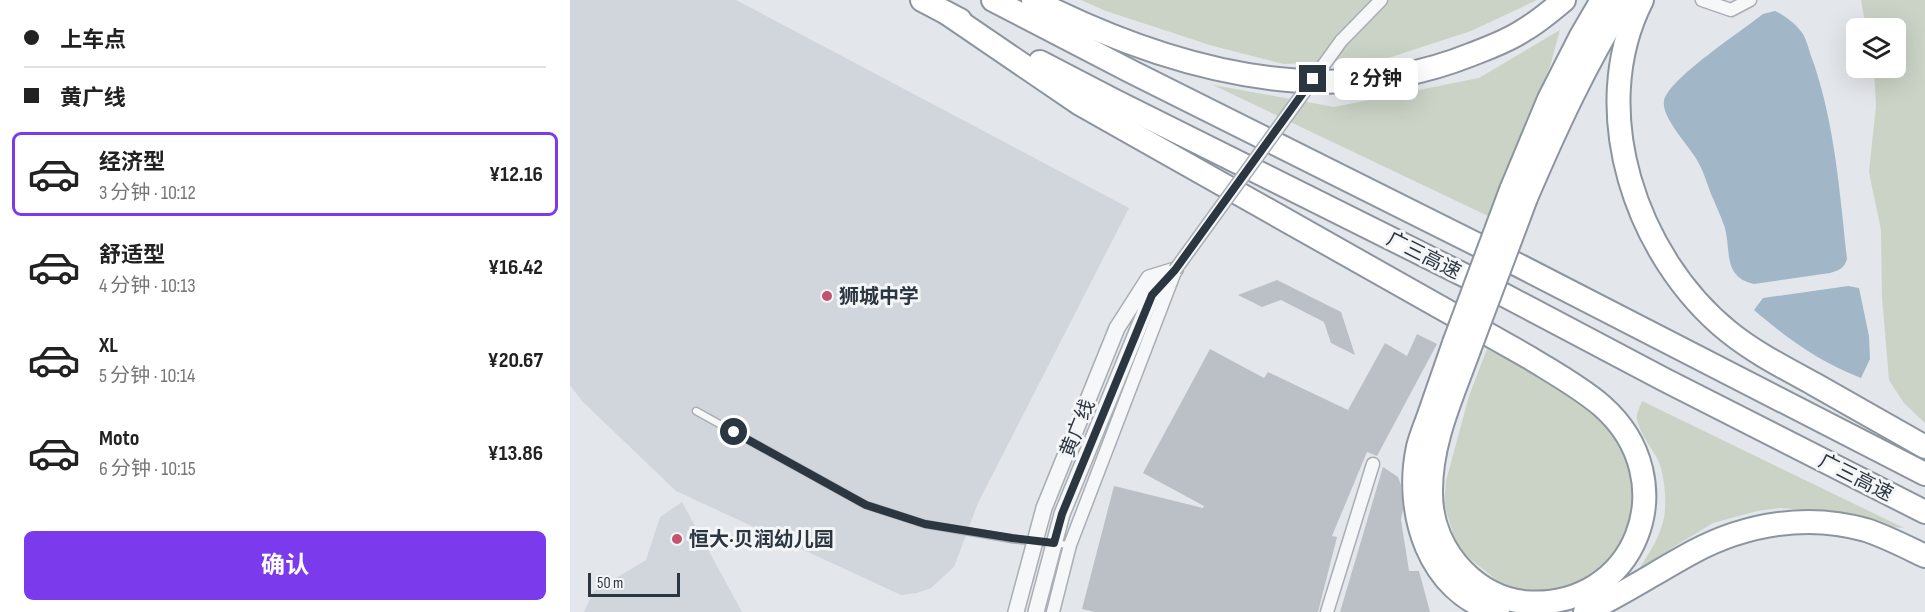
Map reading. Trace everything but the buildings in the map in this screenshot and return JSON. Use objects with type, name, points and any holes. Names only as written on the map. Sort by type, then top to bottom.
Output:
[{"type":"highway","name":"广三高速","points":[[922,0],[1115,102],[1484,285],[1925,512]]},
{"type":"highway","name":"广三高速","points":[[993,0],[1522,267],[1925,474]]},
{"type":"highway","points":[[1033,0],[1109,34],[1220,70],[1264,78],[1339,82],[1381,80],[1452,62],[1523,31],[1564,0]]},
{"type":"highway","points":[[1498,612],[1471,600],[1453,585],[1439,570],[1429,554],[1420,531],[1415,505],[1418,447],[1462,346],[1519,194],[1549,99],[1602,0]]},
{"type":"highway","points":[[1519,194],[1597,46],[1625,0]]},
{"type":"highway","points":[[1642,0],[1626,39],[1620,63],[1619,121],[1629,179],[1650,234],[1667,261],[1705,310],[1728,332],[1762,356],[1925,447]]},
{"type":"highway","points":[[948,14],[1080,104],[1530,358],[1576,386],[1603,407],[1629,440],[1642,469],[1645,494],[1643,518],[1637,538],[1621,565],[1614,573],[1579,596],[1559,602],[1536,604],[1511,600],[1490,592],[1472,580],[1455,563],[1443,543],[1434,522],[1431,471],[1436,442],[1462,346]]},
{"type":"highway","points":[[1585,612],[1609,601],[1694,552],[1719,540],[1766,525],[1790,522],[1839,524],[1866,530],[1925,556]]},
{"type":"street","name":"黄广线","points":[[1036,612],[1062,514],[1152,295],[1175,270],[1341,41],[1381,0]]},
{"type":"street","points":[[1702,0],[1731,10],[1750,0]]},
{"type":"street","name":"黄广线","points":[[1016,612],[1044,508],[1117,328],[1149,278],[1175,270]]},
{"type":"street","points":[[1053,612],[1070,545],[1175,270]]},
{"type":"street","points":[[1327,612],[1372,464]]},
{"type":"lane","points":[[696,411],[866,505],[925,524],[1070,545]]},
{"type":"shaded area","name":"狮城中学","points":[[570,0],[736,0],[1129,208],[978,503],[954,567],[931,588],[901,595],[676,491],[582,401],[570,385]]},
{"type":"shaded area","name":"恒大·贝润幼儿园","points":[[682,502],[742,612],[584,612],[593,592],[646,560],[660,517]]},
{"type":"green space","points":[[1081,0],[1537,0],[1471,31],[1382,60],[1284,64],[1213,46],[1106,11]]},
{"type":"green space","points":[[1861,0],[1925,0],[1925,423],[1904,403],[1889,380],[1882,297],[1881,230],[1869,172],[1876,106],[1875,78],[1906,78],[1906,18],[1864,18]]},
{"type":"green space","points":[[1560,30],[1550,66],[1488,216],[1213,85],[1334,107],[1479,78]]},
{"type":"green space","points":[[1487,349],[1554,384],[1569,395],[1614,432],[1630,463],[1635,502],[1628,531],[1617,557],[1580,581],[1561,590],[1534,595],[1499,582],[1459,550],[1444,504],[1446,481],[1469,396]]},
{"type":"green space","points":[[1642,401],[1904,528],[1894,527],[1856,514],[1780,508],[1757,511],[1713,523],[1672,548],[1635,576],[1658,537],[1665,510],[1664,485],[1660,466],[1638,425],[1638,413]]},
{"type":"water","points":[[1775,11],[1783,15],[1803,34],[1821,88],[1836,161],[1847,259],[1841,269],[1830,273],[1754,284],[1744,281],[1733,270],[1725,228],[1703,172],[1671,123],[1664,108],[1664,101],[1668,92],[1691,68],[1763,14]]},
{"type":"water","points":[[1848,286],[1859,288],[1869,336],[1870,359],[1861,378],[1804,349],[1754,310],[1763,298]]},
{"type":"place","name":"狮城中学","points":[[827,296]]},
{"type":"place","name":"恒大·贝润幼儿园","points":[[677,539]]},
{"type":"route","points":[[734,432],[866,505],[925,524],[1054,543],[1062,514],[1152,295],[1175,270],[1313,79]]}]
